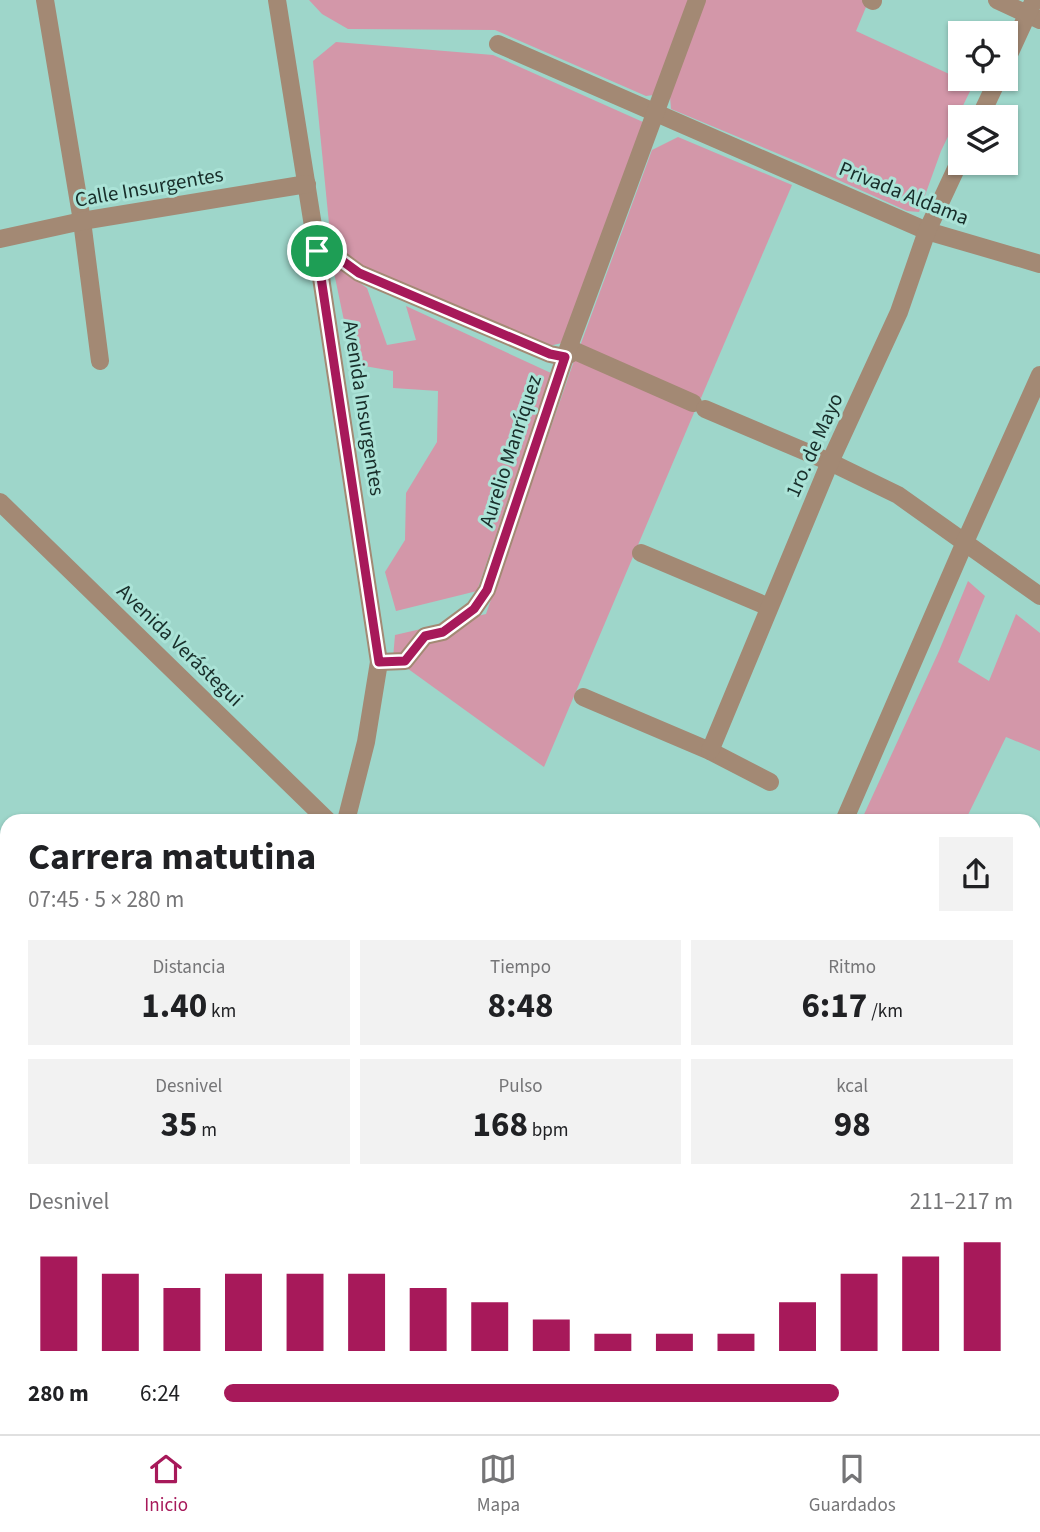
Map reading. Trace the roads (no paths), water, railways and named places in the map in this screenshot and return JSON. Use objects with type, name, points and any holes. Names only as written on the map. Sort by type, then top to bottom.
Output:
[{"type":"street","points":[[45,0],[82,220],[100,361]]},
{"type":"street","name":"Avenida Insurgentes","points":[[278,0],[379,662],[366,742],[348,814]]},
{"type":"street","name":"Aurelio Manríquez","points":[[379,662],[405,661],[425,636],[443,632],[474,609],[487,590],[565,357],[697,0]]},
{"type":"street","points":[[997,0],[1034,11],[1018,40]]},
{"type":"street","name":"Privada Aldama","points":[[498,44],[927,231],[1040,264]]},
{"type":"street","name":"1ro. de Mayo","points":[[710,751],[830,462],[899,312],[927,231],[953,175]]},
{"type":"street","name":"Calle Insurgentes","points":[[0,239],[82,220],[307,184]]},
{"type":"street","points":[[317,251],[329,251],[359,273],[550,354],[565,357],[575,351],[830,462],[898,495],[1040,596]]},
{"type":"street","points":[[847,814],[1040,375]]},
{"type":"street","name":"Avenida Verástegui","points":[[0,502],[321,814]]},
{"type":"street","points":[[641,553],[769,607]]},
{"type":"street","points":[[583,697],[710,751],[770,782]]}]
